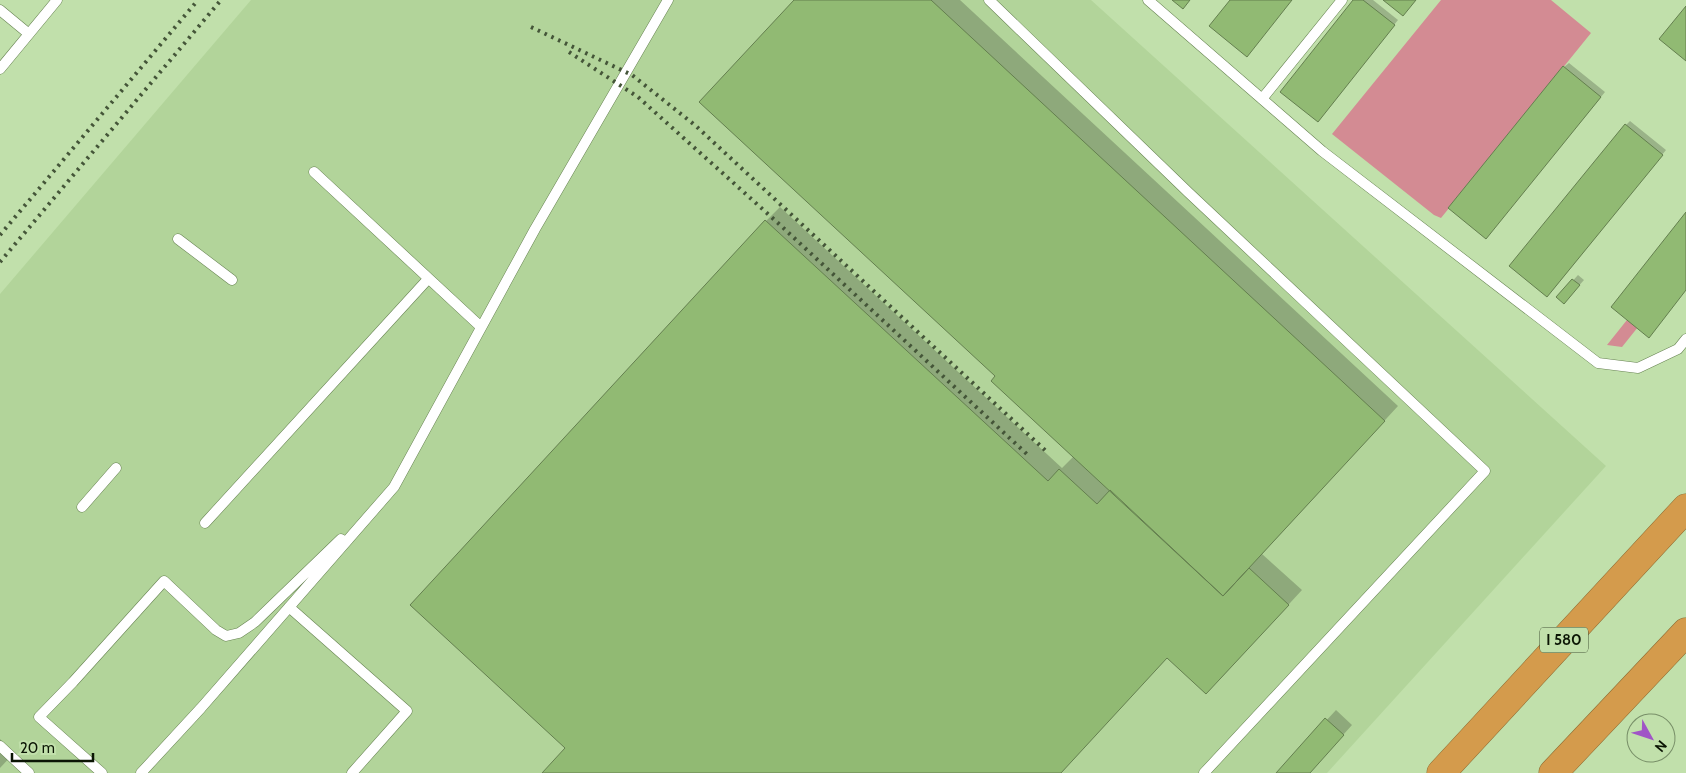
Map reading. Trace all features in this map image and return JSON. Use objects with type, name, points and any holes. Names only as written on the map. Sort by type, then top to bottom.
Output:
[{"type":"highway","name":"I 580","points":[[1441,773],[1686,508]]},
{"type":"highway","points":[[1553,773],[1686,632]]},
{"type":"lane","points":[[0,69],[57,0]]},
{"type":"lane","points":[[141,773],[394,488],[535,229],[668,0]]},
{"type":"lane","points":[[989,0],[1189,193],[1485,471],[1204,773]]},
{"type":"lane","points":[[1148,0],[1322,152],[1598,363],[1638,368],[1678,349],[1686,338]]},
{"type":"lane","points":[[1262,99],[1342,0]]},
{"type":"lane","points":[[0,10],[29,34]]},
{"type":"lane","points":[[314,172],[481,327]]},
{"type":"lane","points":[[178,239],[232,280]]},
{"type":"lane","points":[[205,523],[428,278]]},
{"type":"lane","points":[[82,506],[116,468]]},
{"type":"lane","points":[[102,773],[39,717],[164,581],[216,630],[226,636],[239,633],[256,622],[394,488]]},
{"type":"lane","points":[[289,607],[407,711],[352,773]]},
{"type":"lane","points":[[0,746],[29,773]]},
{"type":"shaded area","points":[[251,0],[1091,0],[1606,466],[1327,773],[0,773],[0,294]]},
{"type":"shaded area","points":[[1441,0],[1551,0],[1591,33],[1441,218],[1434,215],[1332,134]]},
{"type":"shaded area","points":[[1686,246],[1686,267],[1622,347],[1607,345]]},
{"type":"building","points":[[794,0],[931,0],[1385,421],[1223,596],[991,381],[995,376],[699,102]]},
{"type":"building","points":[[1172,0],[1190,0],[1183,9]]},
{"type":"building","points":[[1230,0],[1292,0],[1247,57],[1209,26]]},
{"type":"building","points":[[1353,0],[1363,0],[1395,25],[1318,122],[1280,92]]},
{"type":"building","points":[[1383,0],[1416,0],[1403,16]]},
{"type":"building","points":[[1686,6],[1686,61],[1659,39]]},
{"type":"building","points":[[1563,66],[1601,97],[1486,239],[1448,208]]},
{"type":"building","points":[[1625,124],[1663,155],[1547,297],[1509,266]]},
{"type":"building","points":[[1686,212],[1686,290],[1649,338],[1611,307]]},
{"type":"building","points":[[765,220],[1048,481],[1059,469],[1097,504],[1110,490],[1223,596],[1249,568],[1289,605],[1206,694],[1167,658],[1061,773],[542,773],[565,748],[410,605]]},
{"type":"building","points":[[1572,279],[1580,285],[1564,304],[1556,297]]},
{"type":"building","points":[[1325,718],[1344,735],[1310,773],[1276,773]]},
{"type":"railway","points":[[0,235],[198,0]]},
{"type":"railway","points":[[0,262],[221,0]]},
{"type":"railway","points":[[531,27],[632,75],[696,126],[1046,451]]},
{"type":"railway","points":[[569,52],[638,97],[778,223],[1030,457]]}]
